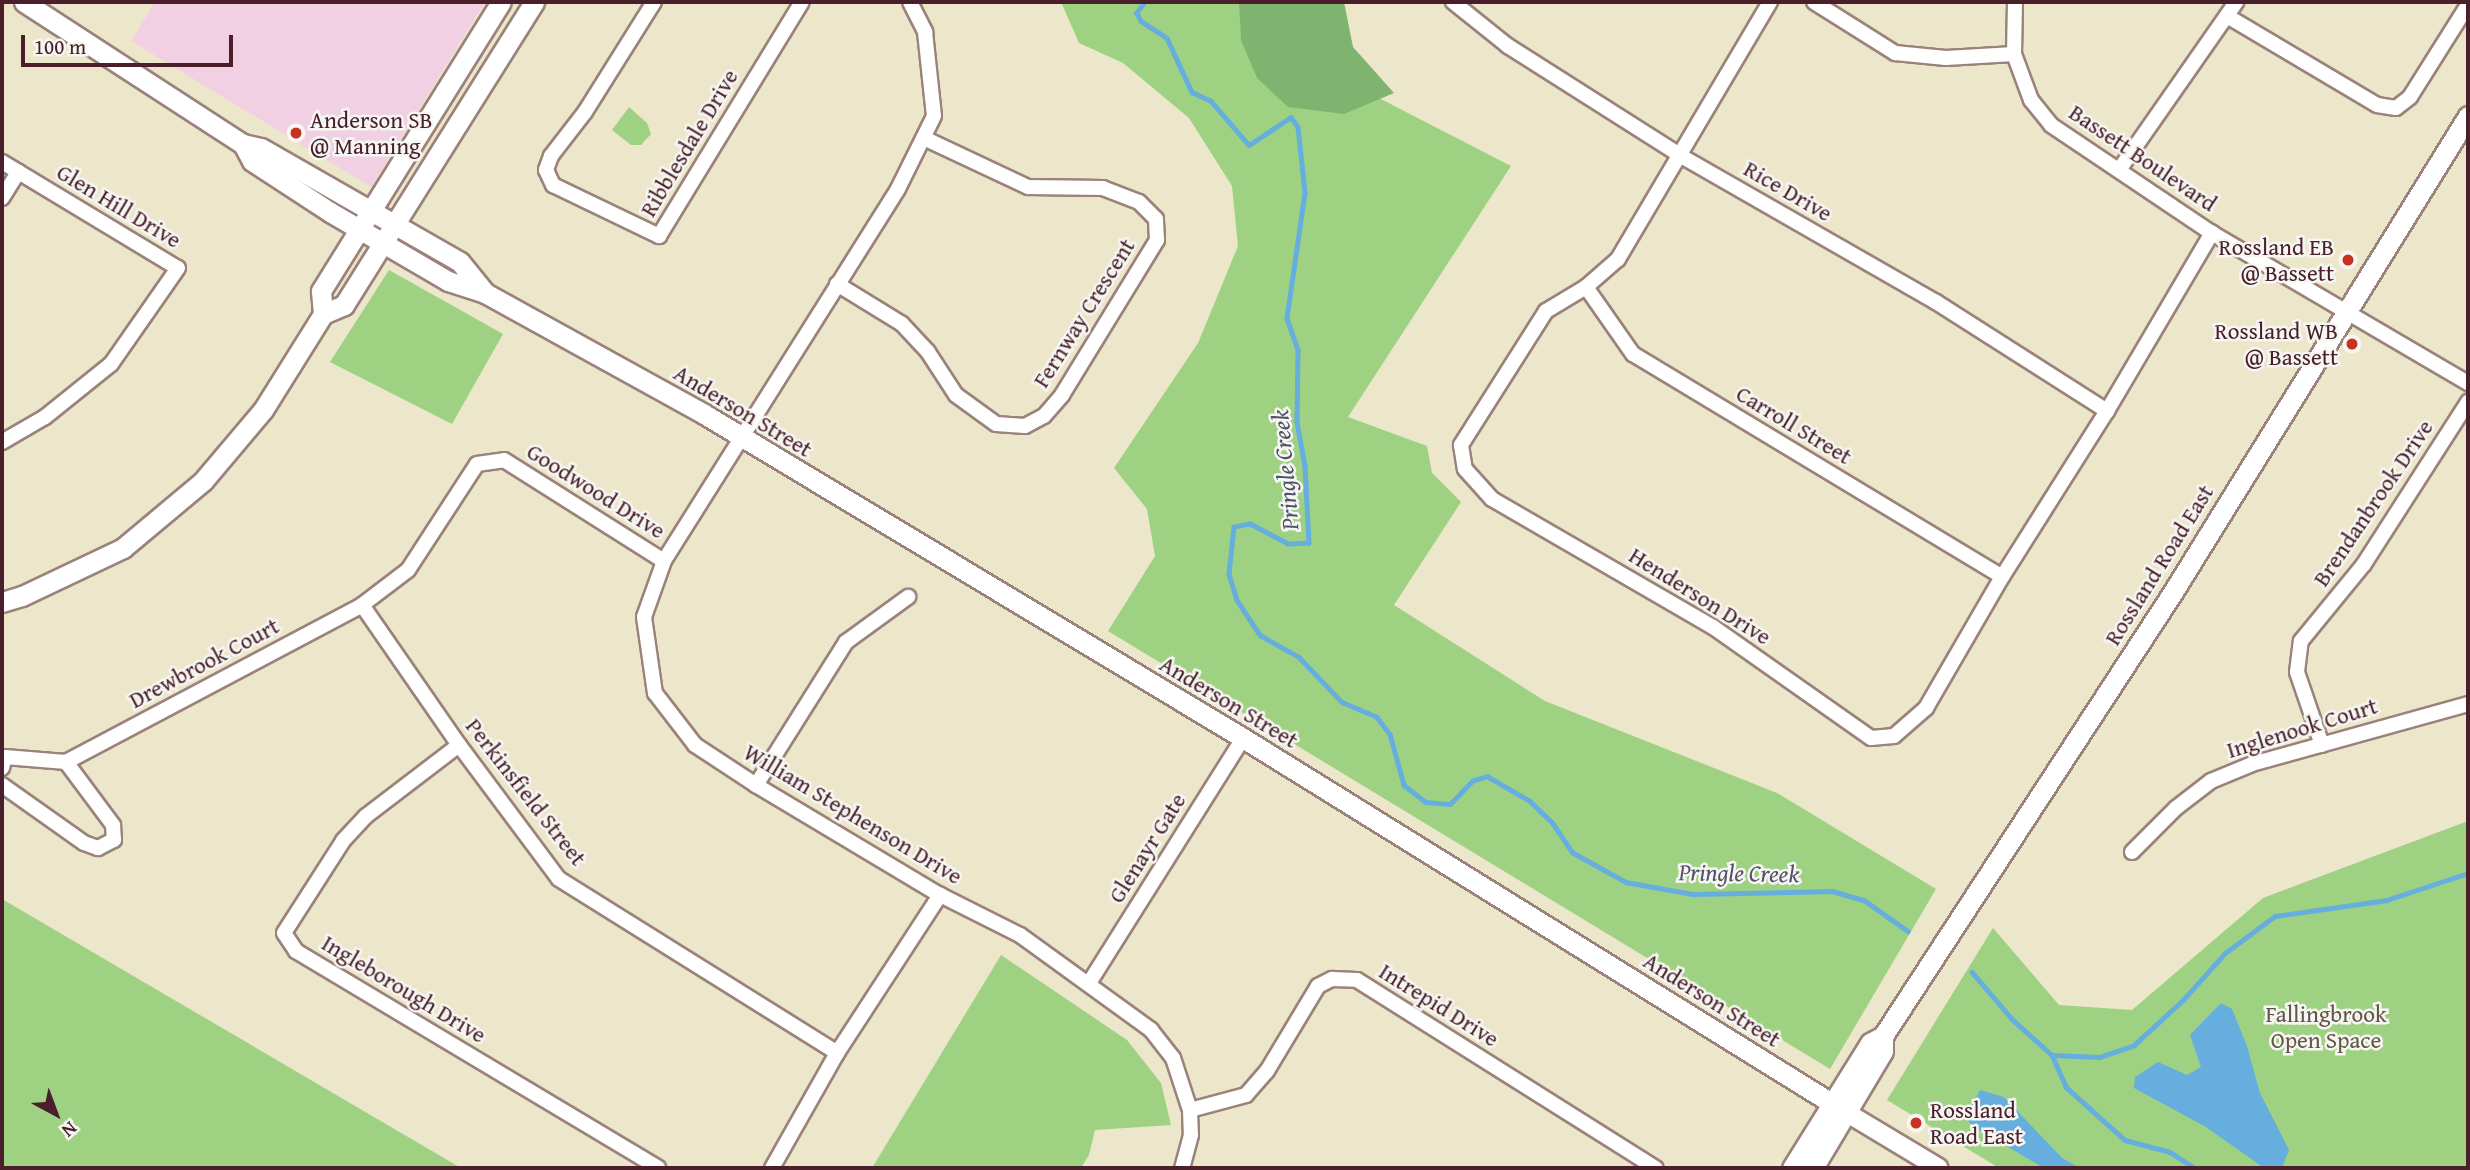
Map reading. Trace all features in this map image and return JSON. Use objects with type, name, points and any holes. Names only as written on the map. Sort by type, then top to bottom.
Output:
[{"type":"main road","name":"Anderson Street","points":[[24,2],[243,144],[261,148],[460,262],[485,293]]},
{"type":"main road","points":[[323,314],[321,291],[501,2]]},
{"type":"main road","points":[[2,602],[22,596],[122,548],[203,481],[263,410],[323,314],[344,305],[534,2]]},
{"type":"main road","name":"Rossland Road East","points":[[1813,1168],[1870,1043],[1883,1036],[2173,592],[2468,116]]},
{"type":"main road","name":"Anderson Street","points":[[243,144],[252,161],[360,229],[448,281],[485,293],[704,414],[1243,738],[1840,1108]]},
{"type":"main road","name":"Rossland Road East","points":[[1792,1168],[1840,1108]]},
{"type":"street","name":"Ribblesdale Drive","points":[[654,2],[585,112],[551,156],[546,170],[553,186],[659,236],[802,2]]},
{"type":"street","points":[[741,438],[898,190],[934,116],[925,33],[910,2]]},
{"type":"street","name":"Rice Drive","points":[[1453,2],[1508,46],[1681,156],[1936,302],[2107,411]]},
{"type":"street","name":"Henderson Drive","points":[[1770,2],[1618,260],[1586,286],[1546,311],[1461,445],[1465,469],[1492,499],[1713,627],[1871,738],[1894,736],[1926,708],[2212,233]]},
{"type":"street","points":[[1814,2],[1895,53],[1946,58],[2014,54]]},
{"type":"street","name":"Bassett Boulevard","points":[[2015,2],[2014,54],[2031,100],[2051,125],[2212,233],[2468,383]]},
{"type":"street","points":[[2119,170],[2236,2]]},
{"type":"street","points":[[2227,16],[2378,105],[2396,108],[2410,97],[2468,5]]},
{"type":"street","name":"Fernway Crescent","points":[[837,284],[902,324],[928,352],[956,395],[996,424],[1025,426],[1044,416],[1062,395],[1157,240],[1156,219],[1139,202],[1103,188],[1028,187],[924,138]]},
{"type":"street","name":"Glen Hill Drive","points":[[2,162],[178,268],[111,364],[45,417],[2,442]]},
{"type":"street","points":[[2,198],[18,172]]},
{"type":"street","name":"Carroll Street","points":[[1586,286],[1633,354],[2002,578]]},
{"type":"street","name":"Brendanbrook Drive","points":[[2322,745],[2297,672],[2301,640],[2364,564],[2468,402]]},
{"type":"street","name":"William Stephenson Drive","points":[[741,438],[664,561],[644,617],[655,693],[695,745],[756,785],[940,894],[1020,935],[1151,1030],[1173,1058],[1190,1110],[1191,1135],[1182,1168]]},
{"type":"street","name":"Goodwood Drive","points":[[362,605],[408,570],[477,464],[504,460],[664,561]]},
{"type":"street","points":[[756,785],[846,642],[908,597]]},
{"type":"street","name":"Perkinsfield Street","points":[[362,605],[459,745],[559,879],[837,1053]]},
{"type":"street","name":"Drewbrook Court","points":[[66,762],[362,605]]},
{"type":"street","name":"Inglenook Court","points":[[2132,852],[2176,808],[2211,781],[2252,764],[2468,704]]},
{"type":"street","name":"Glenayr Gate","points":[[1089,983],[1243,738]]},
{"type":"street","name":"Ingleborough Drive","points":[[459,745],[366,816],[343,841],[284,933],[296,951],[658,1168]]},
{"type":"street","points":[[2,768],[5,757],[66,762],[113,825],[114,840],[99,848],[84,843],[2,785]]},
{"type":"street","points":[[772,1168],[837,1053],[940,894]]},
{"type":"street","name":"Intrepid Drive","points":[[1190,1110],[1246,1095],[1268,1071],[1318,986],[1332,979],[1357,980],[1656,1168]]},
{"type":"street","name":"Anderson Street","points":[[1840,1108],[1939,1168]]},
{"type":"shaded area","points":[[155,2],[485,2],[371,187],[131,41]]},
{"type":"green space","points":[[1061,2],[1320,2],[1371,94],[1511,166],[1348,417],[1427,446],[1432,473],[1461,502],[1394,605],[1545,701],[1777,793],[1936,889],[1830,1069],[1108,631],[1155,556],[1147,509],[1114,468],[1198,343],[1238,246],[1232,186],[1189,118],[1123,63],[1079,43]]},
{"type":"green space","points":[[1239,2],[1344,2],[1353,47],[1394,93],[1344,114],[1288,107],[1257,78],[1241,40]]},
{"type":"green space","points":[[629,107],[647,123],[651,134],[641,145],[631,145],[612,130]]},
{"type":"green space","points":[[389,270],[503,334],[452,424],[330,362]]},
{"type":"green space","name":"Fallingbrook Open Space","points":[[2468,821],[2468,1168],[1999,1168],[1887,1100],[1993,928],[2059,1005],[2132,1010],[2263,898]]},
{"type":"green space","points":[[2,899],[461,1168],[2,1168]]},
{"type":"green space","points":[[1001,955],[1127,1040],[1161,1083],[1171,1125],[1095,1130],[1089,1155],[1081,1168],[872,1168]]},
{"type":"water","points":[[2221,1003],[2232,1009],[2247,1046],[2260,1093],[2289,1150],[2282,1168],[2264,1168],[2206,1127],[2134,1088],[2135,1077],[2158,1062],[2187,1075],[2201,1067],[2190,1035]]},
{"type":"water","points":[[1980,1090],[2004,1097],[2062,1158],[2080,1168],[2044,1168],[1974,1127],[1965,1118]]},
{"type":"waterway","name":"Pringle Creek","points":[[1145,2],[1137,13],[1141,21],[1167,38],[1192,92],[1211,101],[1249,145],[1291,117],[1298,127],[1305,193],[1287,318],[1298,350],[1297,422],[1305,466],[1309,543],[1288,544],[1250,524],[1234,527],[1229,574],[1237,600],[1260,635],[1299,657],[1342,702],[1377,717],[1390,734],[1404,785],[1426,802],[1450,804],[1472,781],[1487,776],[1530,801],[1552,822],[1572,852],[1626,882],[1692,894],[1832,891],[1864,900],[1908,931]]},
{"type":"waterway","points":[[2052,1055],[2100,1057],[2134,1045],[2183,1000],[2225,953],[2275,916],[2387,900],[2468,873]]},
{"type":"waterway","name":"Pringle Creek","points":[[1972,972],[2013,1020],[2052,1055],[2066,1087],[2125,1140],[2170,1152],[2195,1168]]},
{"type":"place","name":"Anderson SB @ Manning","points":[[296,133]]},
{"type":"place","name":"Rossland EB @ Bassett","points":[[2348,260]]},
{"type":"place","name":"Rossland WB @ Bassett","points":[[2352,344]]},
{"type":"place","name":"Rossland Road East","points":[[1916,1123]]}]
